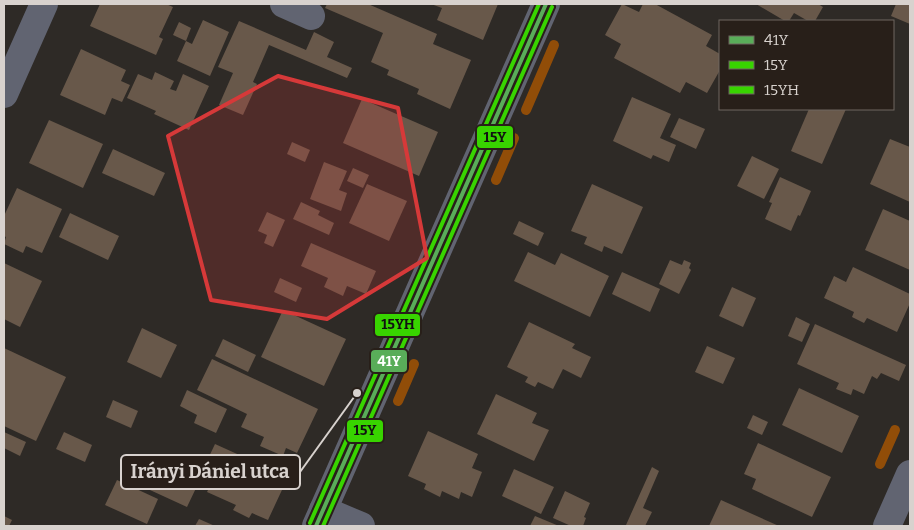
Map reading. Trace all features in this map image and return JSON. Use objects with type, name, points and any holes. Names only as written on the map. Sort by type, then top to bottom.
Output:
[{"type":"street","points":[[4,94],[44,4]]},
{"type":"street","points":[[284,4],[311,16]]},
{"type":"street","points":[[361,526],[319,518],[546,4]]},
{"type":"street","points":[[887,526],[910,474]]},
{"type":"highlighted area","points":[[278,76],[398,108],[427,258],[327,319],[211,300],[168,136]]},
{"type":"building","points":[[100,4],[166,4],[173,7],[159,37],[163,39],[156,55],[90,26]]},
{"type":"building","points":[[327,4],[368,4],[437,34],[433,44],[471,60],[450,109],[417,94],[419,89],[387,75],[389,70],[371,62],[383,33],[325,8]]},
{"type":"building","points":[[431,4],[498,4],[483,40],[437,20],[442,8]]},
{"type":"building","points":[[622,4],[639,12],[643,4],[655,4],[712,35],[706,46],[719,53],[719,72],[707,93],[686,82],[680,93],[614,58],[621,44],[605,35]]},
{"type":"building","points":[[756,4],[818,4],[823,7],[816,20],[806,20],[794,13],[790,20],[783,20]]},
{"type":"building","points":[[896,4],[910,4],[910,24],[891,16]]},
{"type":"building","points":[[203,20],[229,32],[210,76],[177,61],[186,41],[192,44]]},
{"type":"building","points":[[239,21],[306,50],[314,32],[334,42],[327,57],[352,68],[347,78],[269,45],[253,82],[257,84],[243,115],[219,105],[233,73],[218,67]]},
{"type":"building","points":[[179,22],[191,28],[186,41],[173,35]]},
{"type":"building","points":[[81,49],[126,70],[121,81],[130,85],[122,102],[112,98],[105,115],[60,95]]},
{"type":"building","points":[[155,72],[174,81],[170,89],[176,91],[183,74],[209,86],[189,130],[154,114],[156,111],[127,98],[138,74],[152,80]]},
{"type":"building","points":[[632,97],[671,114],[660,138],[676,145],[669,162],[653,155],[651,159],[613,141]]},
{"type":"building","points":[[362,99],[438,132],[419,176],[343,143]]},
{"type":"building","points":[[809,110],[846,110],[822,164],[791,151]]},
{"type":"building","points":[[679,118],[705,129],[696,149],[670,137]]},
{"type":"building","points":[[49,120],[103,144],[83,188],[29,163]]},
{"type":"building","points":[[890,139],[910,147],[910,202],[870,184]]},
{"type":"building","points":[[292,142],[310,150],[305,162],[287,154]]},
{"type":"building","points":[[113,149],[165,173],[154,196],[102,173]]},
{"type":"building","points":[[752,156],[779,169],[764,199],[737,186]]},
{"type":"building","points":[[324,162],[347,171],[339,190],[347,193],[341,211],[310,199]]},
{"type":"building","points":[[353,168],[369,175],[363,188],[347,181]]},
{"type":"building","points":[[780,177],[811,191],[791,231],[765,219],[772,203],[769,202]]},
{"type":"building","points":[[367,184],[407,201],[389,241],[349,223]]},
{"type":"building","points":[[592,184],[643,207],[622,254],[604,246],[602,252],[584,244],[587,237],[571,231]]},
{"type":"building","points":[[17,188],[62,209],[42,253],[26,246],[23,253],[4,244],[6,237],[4,236],[4,216]]},
{"type":"building","points":[[301,202],[320,211],[318,215],[334,223],[329,235],[293,219]]},
{"type":"building","points":[[883,209],[910,221],[910,270],[865,250]]},
{"type":"building","points":[[267,212],[285,220],[273,247],[264,243],[267,235],[258,231]]},
{"type":"building","points":[[70,213],[119,236],[108,260],[59,237]]},
{"type":"building","points":[[519,221],[544,233],[538,246],[513,234]]},
{"type":"building","points":[[311,243],[376,271],[366,294],[347,286],[343,296],[324,287],[328,278],[301,266]]},
{"type":"building","points":[[528,252],[555,265],[561,253],[609,276],[590,317],[514,281]]},
{"type":"building","points":[[670,260],[682,265],[684,260],[691,263],[689,268],[691,270],[679,294],[659,284]]},
{"type":"building","points":[[4,263],[42,281],[20,327],[4,319]]},
{"type":"building","points":[[853,267],[910,294],[910,303],[897,332],[867,318],[864,323],[852,317],[854,312],[824,298],[834,276],[846,282]]},
{"type":"building","points":[[622,272],[660,289],[650,312],[612,294]]},
{"type":"building","points":[[280,278],[302,288],[296,302],[274,292]]},
{"type":"building","points":[[732,287],[756,298],[743,327],[719,316]]},
{"type":"building","points":[[283,310],[346,339],[324,386],[261,357]]},
{"type":"building","points":[[796,317],[810,324],[802,342],[788,336]]},
{"type":"building","points":[[529,322],[575,344],[572,348],[591,357],[581,378],[563,369],[553,389],[538,382],[535,387],[525,382],[528,377],[507,367]]},
{"type":"building","points":[[815,324],[906,365],[899,381],[881,373],[877,379],[872,376],[864,394],[853,389],[851,395],[836,389],[839,383],[797,364]]},
{"type":"building","points":[[142,328],[177,345],[161,378],[127,362]]},
{"type":"building","points":[[223,339],[256,355],[248,372],[215,356]]},
{"type":"building","points":[[707,346],[735,358],[723,384],[695,372]]},
{"type":"building","points":[[4,348],[66,377],[36,441],[4,426]]},
{"type":"building","points":[[212,359],[318,409],[297,453],[286,448],[283,456],[260,446],[264,437],[241,427],[247,414],[197,390]]},
{"type":"building","points":[[799,388],[859,416],[842,453],[782,425]]},
{"type":"building","points":[[187,390],[227,409],[216,433],[194,423],[197,415],[180,406]]},
{"type":"building","points":[[496,394],[537,413],[532,423],[549,430],[534,461],[477,434]]},
{"type":"building","points":[[113,400],[138,411],[131,428],[106,417]]},
{"type":"building","points":[[753,415],[768,422],[762,435],[747,428]]},
{"type":"building","points":[[428,431],[478,454],[472,468],[482,472],[472,497],[461,492],[459,499],[442,491],[440,497],[424,489],[426,484],[408,476]]},
{"type":"building","points":[[4,432],[26,442],[20,456],[4,448]]},
{"type":"building","points":[[64,432],[92,445],[85,462],[56,449]]},
{"type":"building","points":[[758,443],[831,477],[812,517],[752,489],[756,479],[744,474]]},
{"type":"building","points":[[215,444],[288,477],[268,520],[252,513],[249,518],[233,510],[236,505],[207,492],[209,488],[197,482]]},
{"type":"building","points":[[132,466],[150,474],[154,466],[197,486],[187,507],[126,479]]},
{"type":"building","points":[[652,467],[659,471],[643,508],[652,512],[645,526],[628,526],[626,525]]},
{"type":"building","points":[[514,469],[554,487],[541,514],[502,496]]},
{"type":"building","points":[[117,480],[158,499],[147,524],[105,505]]},
{"type":"building","points":[[565,491],[590,503],[584,517],[586,518],[583,526],[571,526],[553,518]]},
{"type":"building","points":[[721,500],[779,526],[709,526]]},
{"type":"building","points":[[4,516],[12,520],[9,526],[4,526]]},
{"type":"building","points":[[535,516],[559,526],[530,526]]},
{"type":"building","points":[[199,519],[215,526],[195,526]]},
{"type":"waterway","points":[[526,110],[554,45]]},
{"type":"waterway","points":[[496,180],[514,138]]},
{"type":"waterway","points":[[398,401],[414,364]]},
{"type":"waterway","points":[[880,464],[895,430]]},
{"type":"transit line","name":"15YH","points":[[310,523],[539,4]]},
{"type":"transit line","name":"41Y","points":[[316,526],[546,4]]},
{"type":"transit line","name":"15Y","points":[[323,526],[552,7]]},
{"type":"place","name":"Irányi Dániel utca","points":[[357,393]]}]
